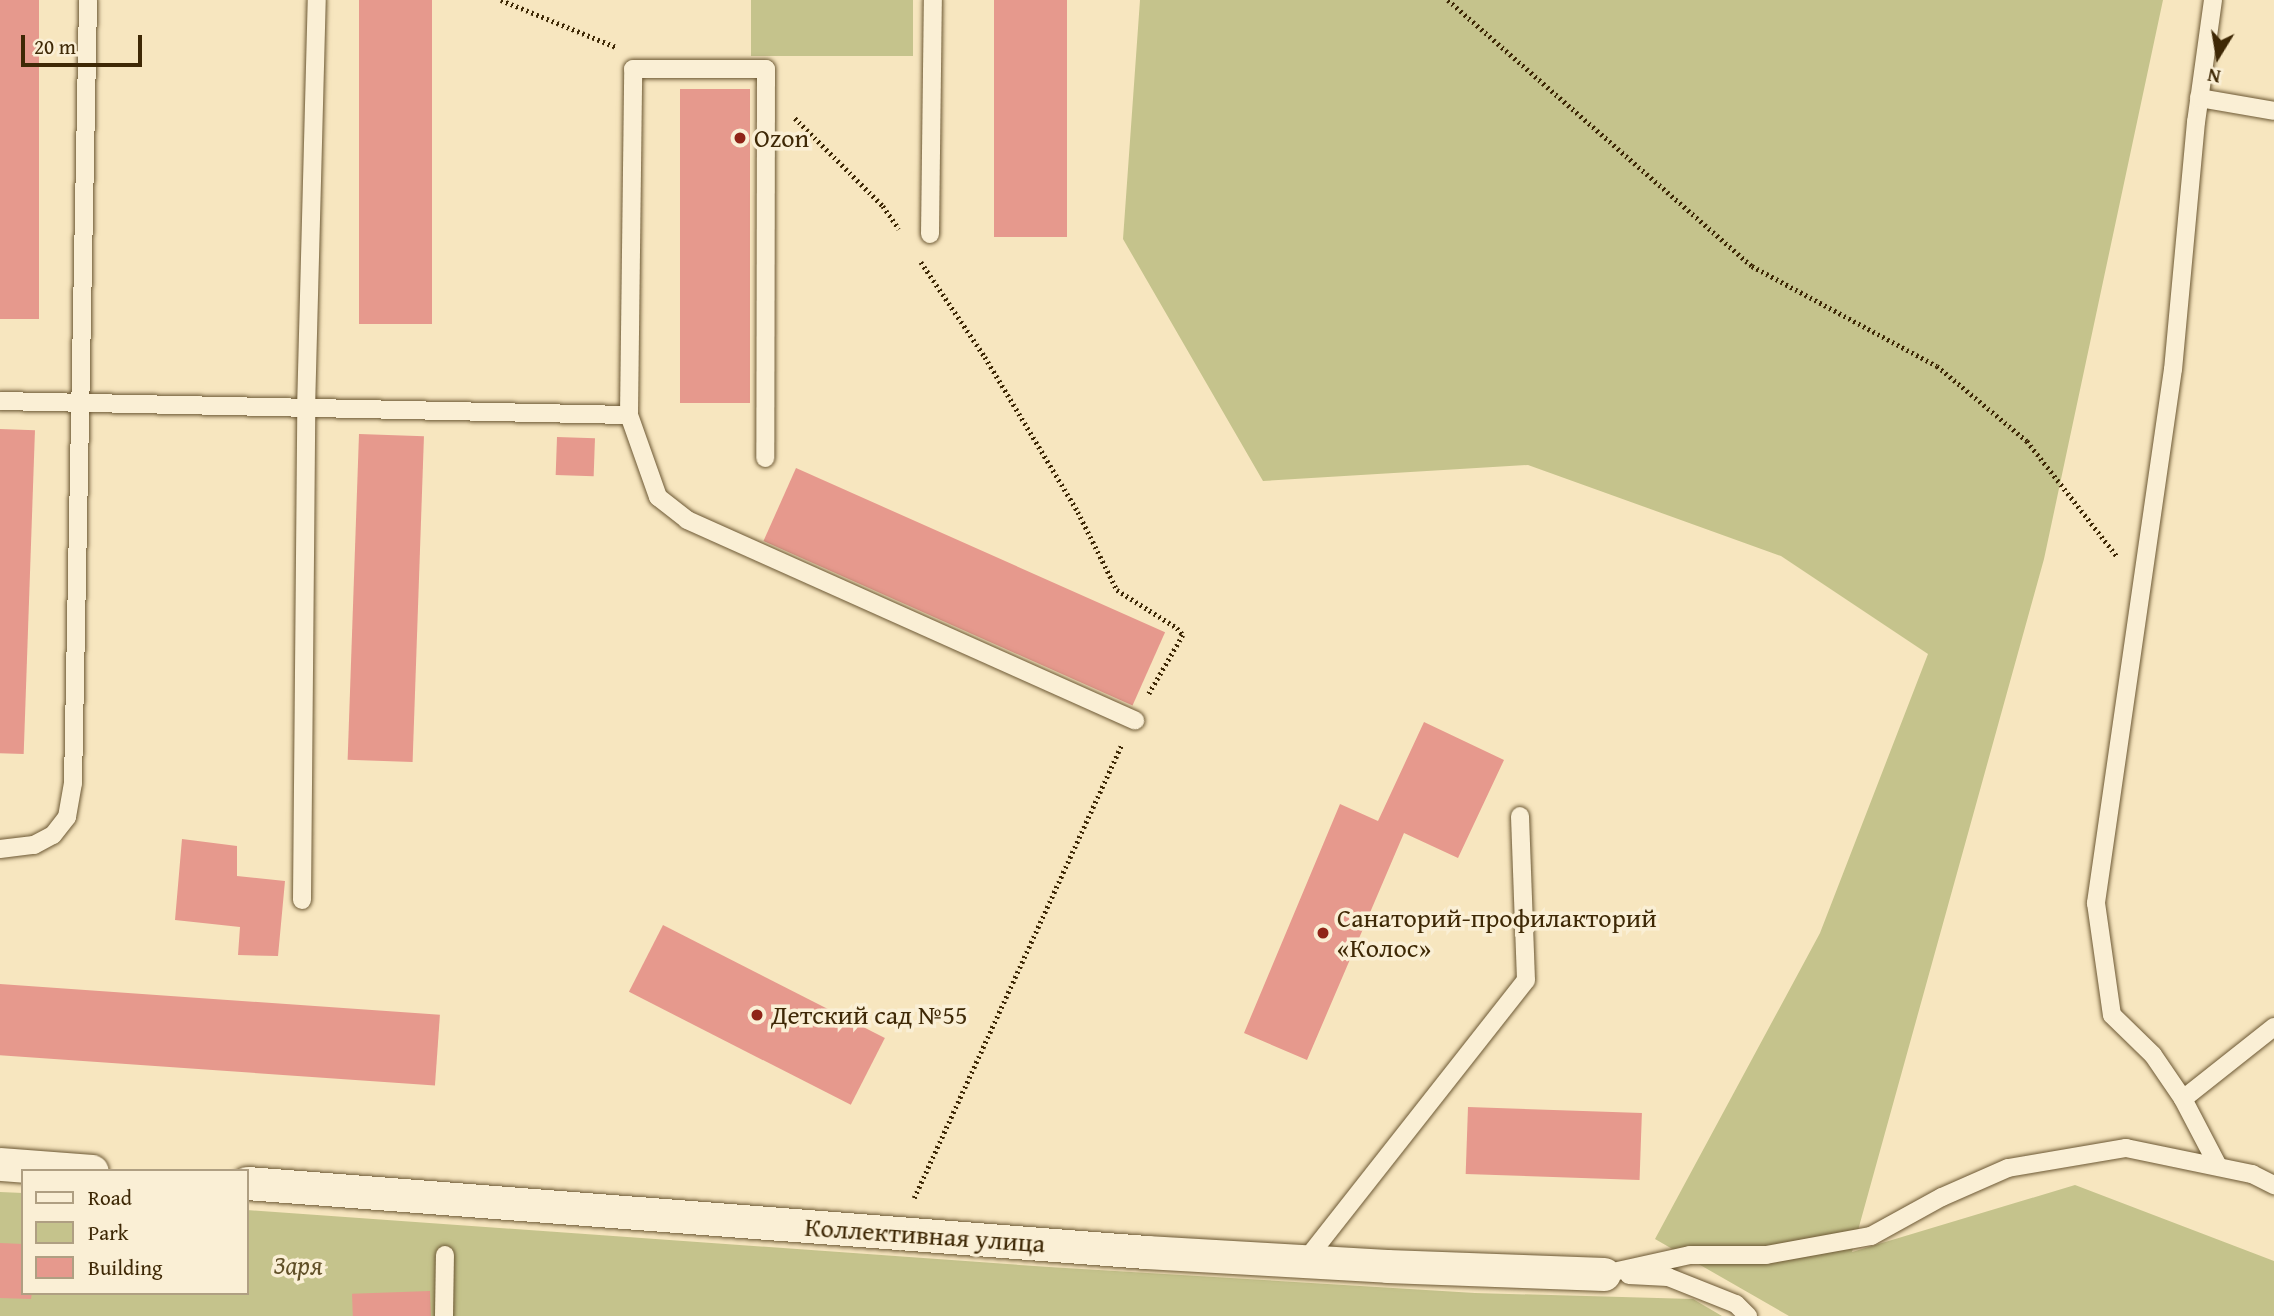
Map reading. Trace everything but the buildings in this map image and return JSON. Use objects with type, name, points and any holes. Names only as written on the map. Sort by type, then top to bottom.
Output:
[{"type":"street","points":[[0,1164],[66,1169]]},
{"type":"street","name":"Коллективная улица","points":[[248,1183],[1146,1252],[1604,1274]]},
{"type":"lane","points":[[0,849],[34,845],[54,835],[67,817],[73,783],[88,0]]},
{"type":"lane","points":[[302,901],[306,410],[317,0]]},
{"type":"lane","points":[[930,234],[933,0]]},
{"type":"lane","points":[[2213,0],[2199,98],[2173,369],[2096,903],[2112,1015],[2153,1055],[2183,1099],[2218,1166]]},
{"type":"lane","points":[[765,458],[766,69],[633,69],[629,415],[658,497],[687,520],[1135,720]]},
{"type":"lane","points":[[2199,98],[2274,111]]},
{"type":"lane","points":[[0,401],[306,410],[629,415]]},
{"type":"lane","points":[[1306,1261],[1526,980],[1520,816]]},
{"type":"lane","points":[[2183,1099],[2274,1027]]},
{"type":"lane","points":[[1604,1274],[1690,1255],[1766,1255],[1871,1236],[1942,1197],[2008,1168],[2126,1147],[2252,1174],[2274,1185]]},
{"type":"lane","points":[[444,1316],[445,1255]]},
{"type":"lane","points":[[1604,1274],[1668,1277],[1736,1304],[1748,1316]]},
{"type":"path","points":[[501,0],[668,69]]},
{"type":"path","points":[[1448,0],[1752,266],[1937,366],[2027,441],[2141,587]]},
{"type":"green space","points":[[751,0],[913,0],[913,56],[751,56]]},
{"type":"green space","points":[[1140,0],[2163,0],[2044,559],[1852,1252],[2075,1185],[2274,1261],[2274,1316],[1789,1316],[1655,1239],[1820,933],[1928,654],[1781,556],[1528,465],[1263,481],[1123,239]]},
{"type":"green space","name":"Заря","points":[[0,1192],[21,1193],[21,1295],[248,1295],[248,1210],[1049,1267],[1475,1293],[1693,1299],[1722,1316],[0,1316]]},
{"type":"place","name":"Ozon","points":[[740,138]]},
{"type":"place","name":"Санаторий-профилакторий «Колос»","points":[[1323,933]]},
{"type":"place","name":"Детский сад №55","points":[[757,1015]]}]
